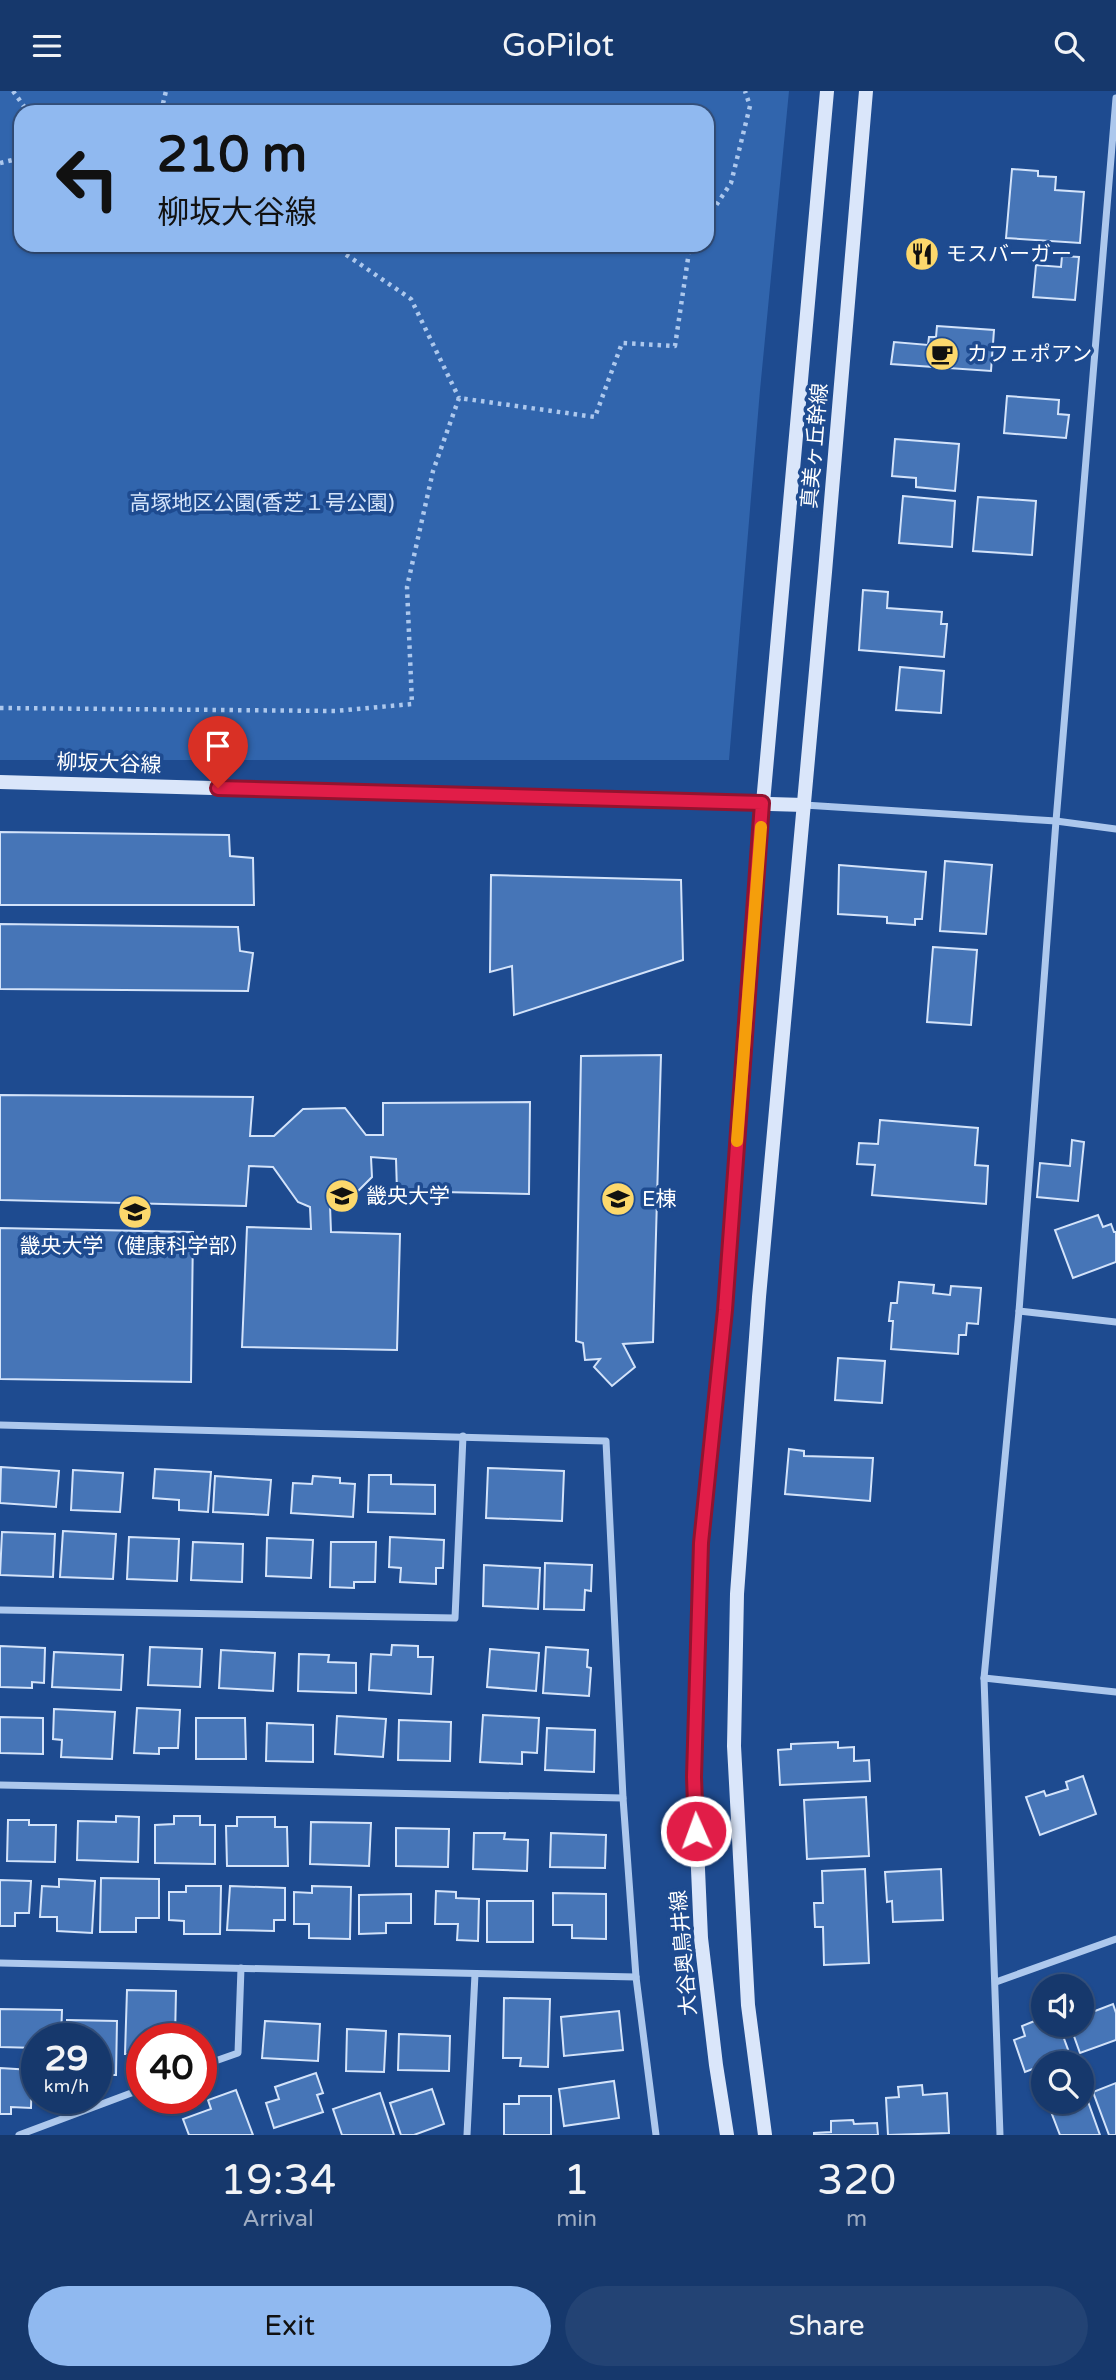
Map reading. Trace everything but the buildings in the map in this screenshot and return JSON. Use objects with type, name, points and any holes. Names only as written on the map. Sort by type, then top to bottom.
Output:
[{"type":"street","name":"真美ヶ丘幹線","points":[[762,803],[828,91]]},
{"type":"street","name":"真美ヶ丘幹線","points":[[804,805],[866,91]]},
{"type":"street","points":[[1000,2135],[984,1678],[1019,1311],[1056,821],[1116,98]]},
{"type":"street","name":"柳坂大谷線","points":[[0,782],[804,805]]},
{"type":"street","name":"大谷奥鳥井線","points":[[727,2135],[701,1938],[694,1777],[701,1543],[725,1310],[762,803]]},
{"type":"street","points":[[765,2135],[748,2005],[734,1746],[737,1594],[759,1297],[804,805],[1056,821],[1116,829]]},
{"type":"street","points":[[1019,1311],[1116,1322]]},
{"type":"street","points":[[0,1425],[606,1441],[623,1798],[636,1977],[656,2135]]},
{"type":"street","points":[[0,1610],[455,1618],[463,1436]]},
{"type":"street","points":[[984,1678],[1116,1692]]},
{"type":"street","points":[[0,1785],[623,1798]]},
{"type":"street","points":[[996,1982],[1116,1939]]},
{"type":"street","points":[[0,1963],[636,1977]]},
{"type":"street","points":[[217,2060],[238,2053],[241,1968]]},
{"type":"street","points":[[467,2135],[475,1974]]},
{"type":"street","points":[[19,2135],[126,2095]]},
{"type":"path","points":[[714,208],[731,183],[750,106],[745,91]]},
{"type":"path","points":[[0,708],[335,711],[412,704],[407,587],[433,471],[459,398],[411,299],[342,252]]},
{"type":"path","points":[[459,398],[595,417],[622,343],[675,347],[689,252]]},
{"type":"green space","name":"高塚地区公園(香芝１号公園)","points":[[0,91],[789,91],[760,390],[729,760],[0,760]]},
{"type":"slow traffic","points":[[737,1141],[761,827]]},
{"type":"place","name":"モスバーガー","points":[[922,254]]},
{"type":"place","name":"カフェポアン","points":[[942,354]]},
{"type":"place","name":"畿央大学","points":[[342,1196]]},
{"type":"place","name":"E棟","points":[[618,1199]]},
{"type":"place","name":"畿央大学（健康科学部）","points":[[135,1212]]},
{"type":"route","points":[[218,788],[762,803],[725,1310],[701,1543],[694,1777],[696,1831]]}]
